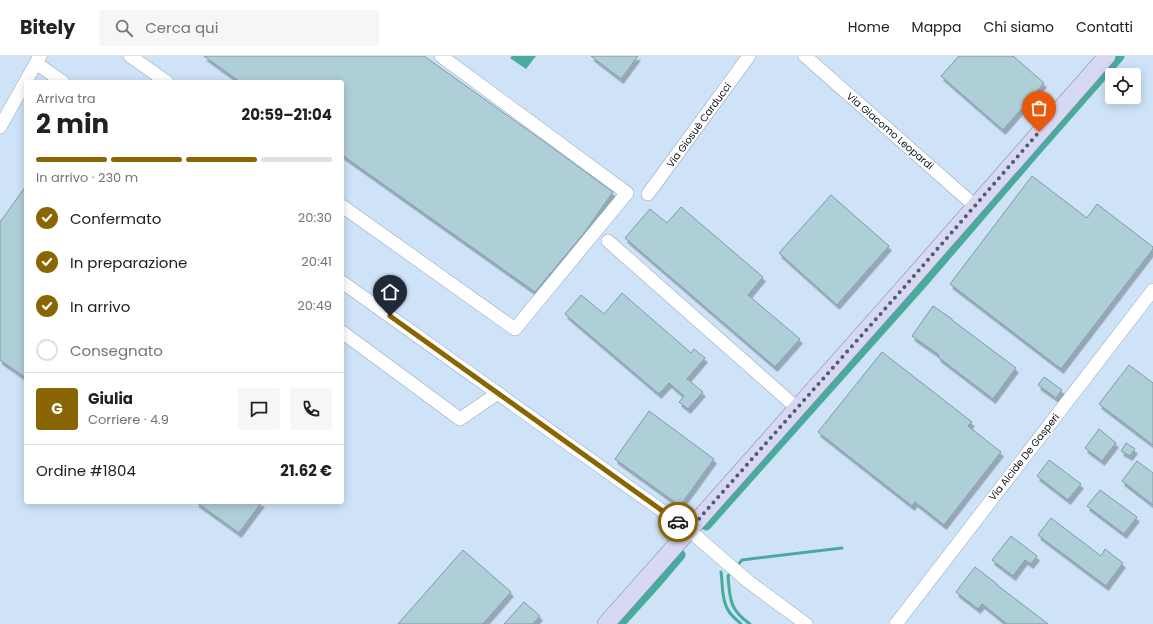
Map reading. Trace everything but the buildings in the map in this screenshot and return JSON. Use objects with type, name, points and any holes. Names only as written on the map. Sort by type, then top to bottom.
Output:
[{"type":"main road","points":[[606,624],[1107,56]]},
{"type":"street","points":[[130,56],[164,80]]},
{"type":"street","points":[[344,207],[515,329],[627,193],[441,56]]},
{"type":"street","name":"Via Giosuè Carducci","points":[[648,194],[749,56]]},
{"type":"street","name":"Via Giacomo Leopardi","points":[[805,56],[975,206]]},
{"type":"street","points":[[30,80],[38,60],[61,80]]},
{"type":"street","points":[[0,127],[22,99]]},
{"type":"street","points":[[608,241],[797,408]]},
{"type":"street","points":[[344,283],[689,530],[749,582],[806,624]]},
{"type":"street","name":"Via Alcide De Gasperi","points":[[896,624],[1153,290]]},
{"type":"street","points":[[344,333],[460,419],[498,393]]},
{"type":"shaded area","points":[[512,56],[536,56],[526,69],[510,58]]},
{"type":"waterway","points":[[706,525],[922,283],[1119,56]]},
{"type":"waterway","points":[[736,567],[742,560],[842,548]]},
{"type":"waterway","points":[[619,624],[680,555]]},
{"type":"waterway","points":[[732,571],[728,576],[729,591],[732,603],[743,619],[750,624]]},
{"type":"waterway","points":[[721,572],[725,603],[730,613],[741,624]]},
{"type":"way so far","points":[[678,522],[689,530],[900,292],[1039,132]]},
{"type":"route","points":[[390,316],[678,522]]}]
